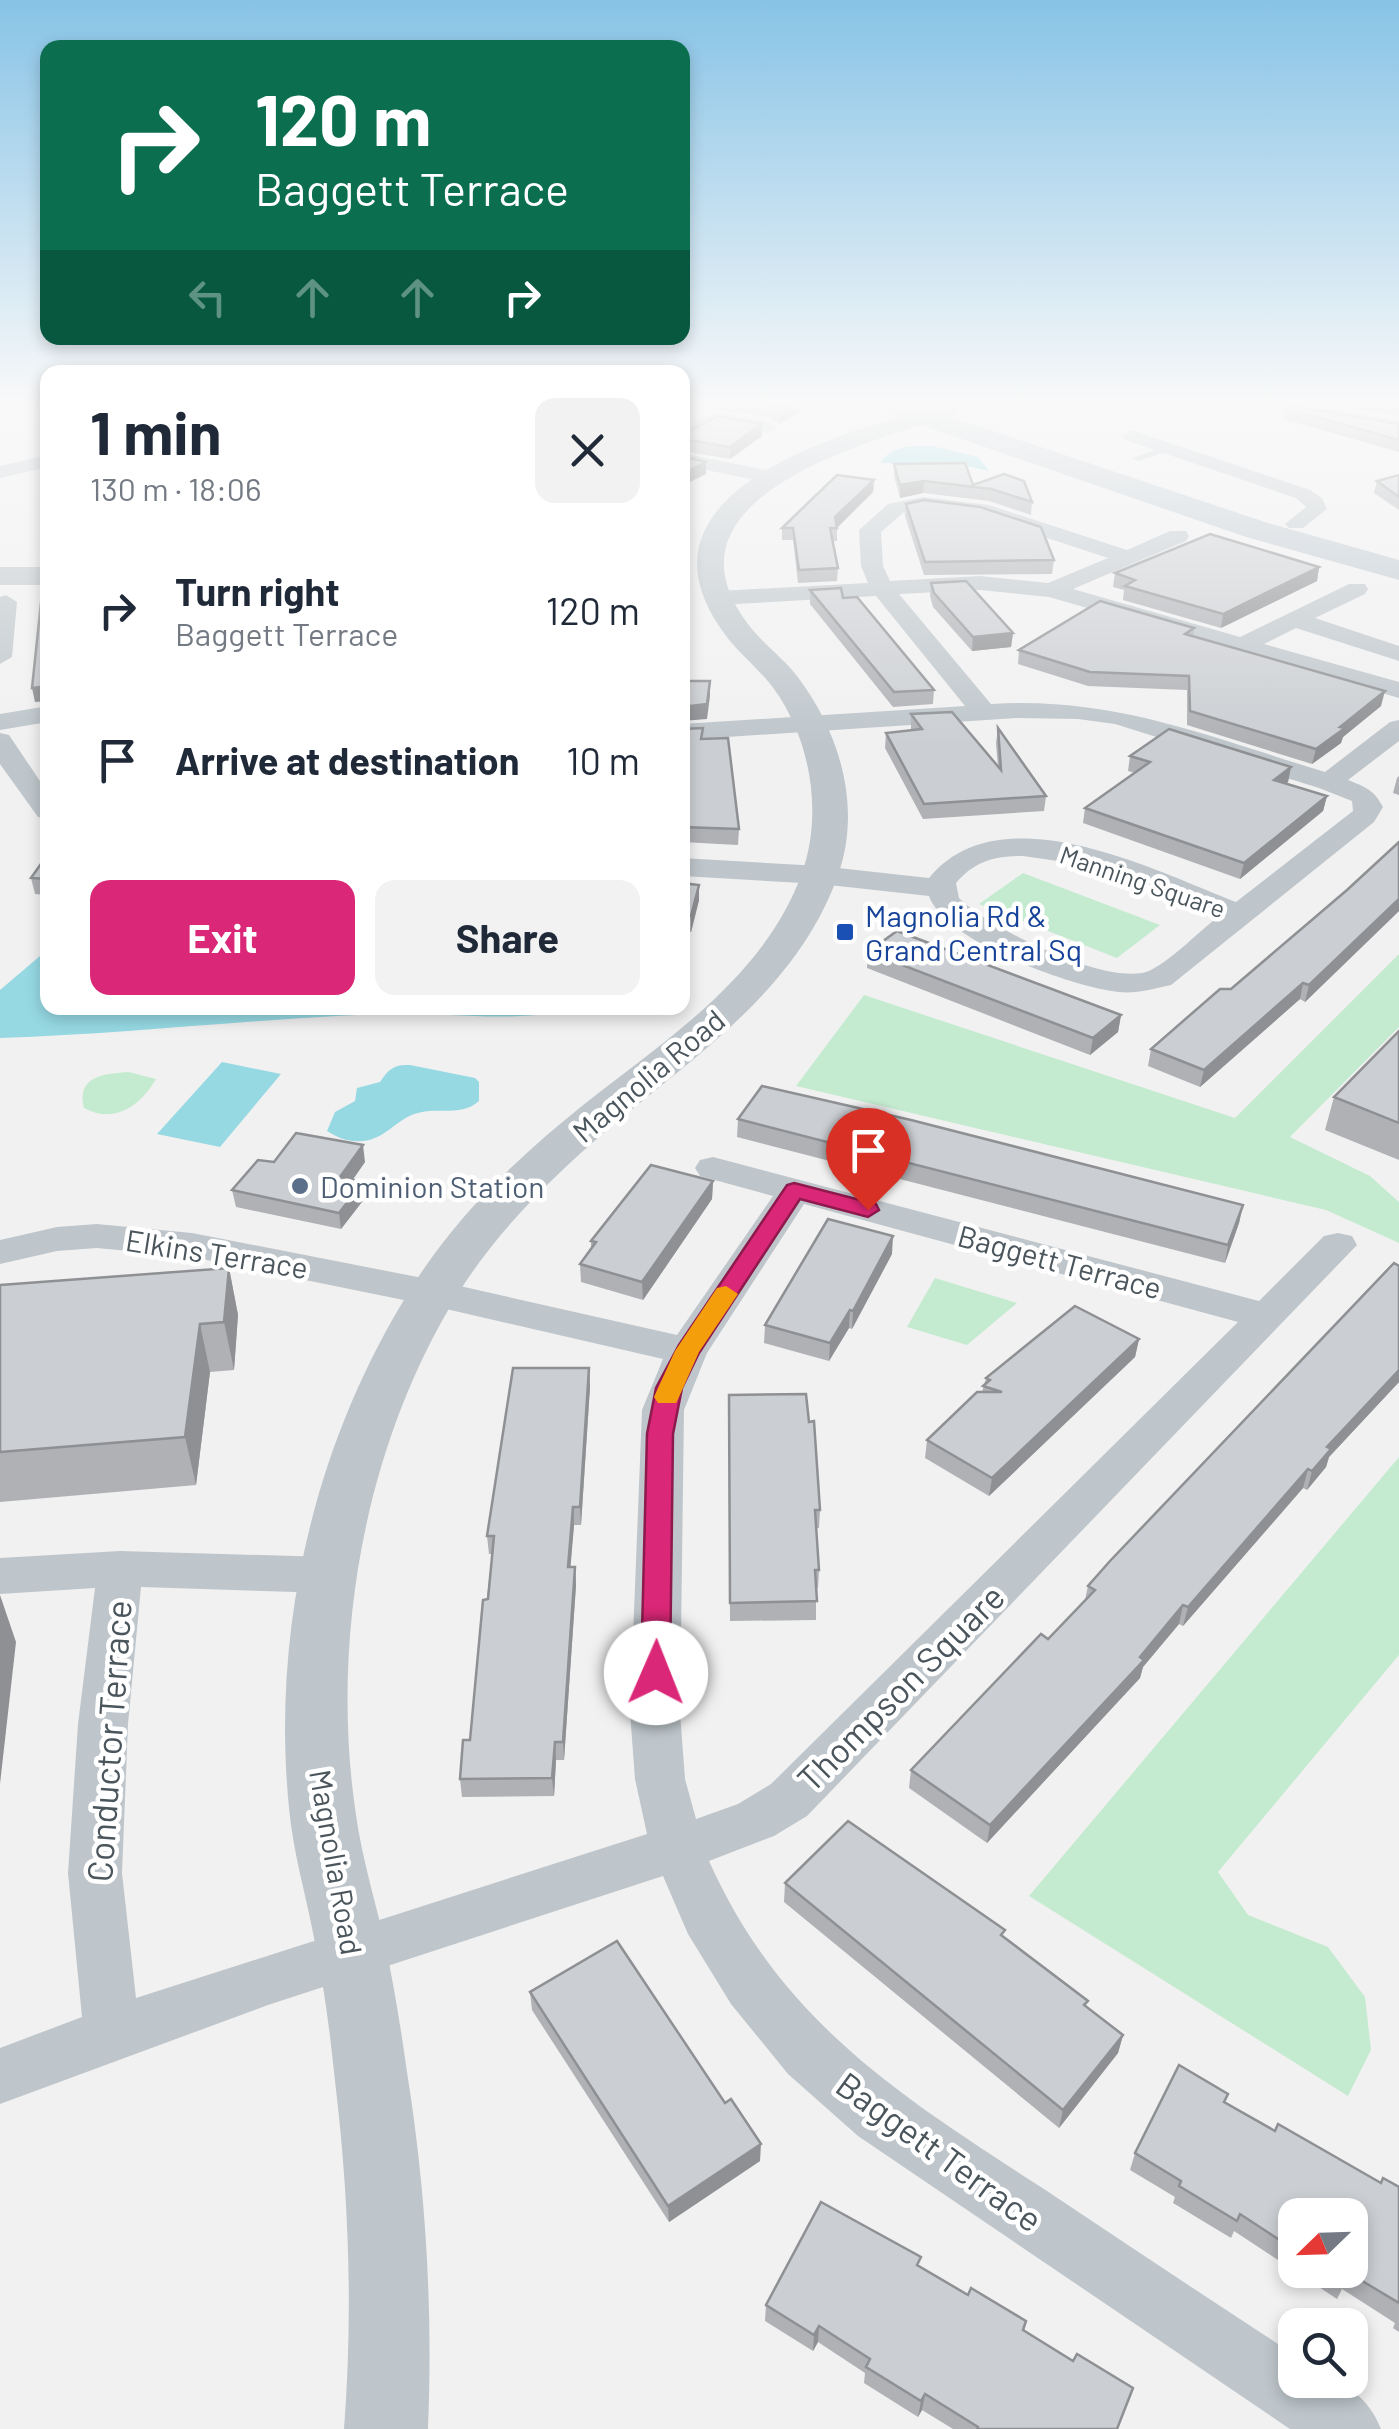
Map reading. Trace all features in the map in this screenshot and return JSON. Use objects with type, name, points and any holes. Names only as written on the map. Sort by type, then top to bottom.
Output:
[{"type":"main road","points":[[1228,519],[1399,570]]},
{"type":"main road","points":[[1281,519],[1399,554]]},
{"type":"street","name":"Magnolia Road","points":[[386,2429],[390,2380],[388,2207],[352,1954],[320,1795],[317,1688],[328,1575],[352,1470],[382,1391],[433,1293],[494,1214],[544,1162],[599,1114],[672,1060],[750,987],[800,919],[820,875],[828,834],[828,784],[812,724],[785,680],[700,599],[711,584],[714,541],[727,519]]},
{"type":"street","points":[[882,519],[870,530],[872,566],[882,588],[984,712]]},
{"type":"street","points":[[1012,519],[1130,558]]},
{"type":"street","points":[[1296,524],[1303,519]]},
{"type":"street","points":[[1051,590],[1178,536]]},
{"type":"street","points":[[0,657],[3,589],[40,578]]},
{"type":"street","points":[[700,599],[998,582],[1051,590],[1399,690]]},
{"type":"street","points":[[1242,645],[1356,589]]},
{"type":"street","points":[[1293,619],[1399,654]]},
{"type":"street","name":"Manning Square","points":[[690,732],[1057,709],[1119,717],[1363,796],[1369,807],[1364,816],[1241,914],[1160,978],[1144,983],[1111,982],[964,923],[942,900],[940,888],[949,870],[978,854],[1044,848],[1088,858],[1241,914]]},
{"type":"street","points":[[0,722],[40,715]]},
{"type":"street","points":[[1329,782],[1399,728]]},
{"type":"street","points":[[0,740],[24,783],[40,802]]},
{"type":"street","points":[[690,867],[820,875],[940,888]]},
{"type":"street","name":"Baggett Terrace","points":[[714,1168],[1268,1317]]},
{"type":"street","name":"Baggett Terrace","points":[[794,1190],[687,1351],[669,1388],[660,1434],[655,1712],[660,1779],[677,1848],[707,1917],[751,1986],[808,2054],[865,2103],[1348,2429]]},
{"type":"street","name":"Elkins Terrace","points":[[0,1252],[57,1239],[130,1236],[192,1244],[433,1293]]},
{"type":"street","name":"Thompson Square","points":[[0,2076],[112,2032],[430,1925],[677,1848],[756,1820],[789,1800],[1338,1245]]},
{"type":"street","points":[[433,1293],[687,1351]]},
{"type":"street","points":[[0,1576],[120,1568],[328,1575]]},
{"type":"street","name":"Conductor Terrace","points":[[112,2032],[94,1873],[103,1724],[120,1568]]},
{"type":"green space","points":[[1023,873],[1160,925],[1117,958],[979,904]]},
{"type":"green space","points":[[1399,954],[1399,1027],[1290,1137],[1370,1176],[1399,1202],[1399,1243],[1326,1210],[796,1086],[864,995],[1235,1118]]},
{"type":"green space","points":[[129,1072],[156,1079],[135,1104],[106,1114],[84,1108],[84,1089],[94,1078]]},
{"type":"green space","points":[[935,1278],[1017,1303],[967,1345],[907,1327]]},
{"type":"green space","points":[[1399,1457],[1399,1655],[1218,1872],[1248,1915],[1328,1947],[1365,1997],[1371,2050],[1348,2096],[1029,1896]]},
{"type":"water","points":[[40,956],[40,1015],[360,1015],[0,1038],[0,990]]},
{"type":"water","points":[[436,1015],[536,1015],[503,1017]]},
{"type":"water","points":[[222,1062],[281,1074],[220,1147],[157,1134]]},
{"type":"water","points":[[410,1065],[475,1078],[479,1082],[479,1101],[465,1109],[426,1111],[411,1116],[385,1133],[363,1141],[340,1138],[327,1131],[335,1112],[355,1101],[357,1088],[380,1082],[395,1067]]},
{"type":"building","points":[[791,519],[835,519],[837,528],[830,528],[838,568],[799,570],[793,528],[782,528]]},
{"type":"building","points":[[911,519],[1018,519],[1041,527],[1054,560],[925,562]]},
{"type":"building","points":[[1210,534],[1319,567],[1223,614],[1125,586],[1135,580],[1115,573]]},
{"type":"building","points":[[966,581],[1013,633],[973,637],[934,593],[931,583]]},
{"type":"building","points":[[841,588],[843,598],[857,597],[934,690],[894,692],[810,590]]},
{"type":"building","points":[[1100,601],[1194,628],[1185,634],[1385,691],[1316,749],[1190,711],[1189,676],[1090,672],[1019,650]]},
{"type":"building","points":[[40,612],[40,687],[32,688]]},
{"type":"building","points":[[690,681],[710,681],[707,704],[690,706]]},
{"type":"building","points":[[952,712],[1001,770],[998,728],[1046,796],[924,804],[886,733],[922,729],[911,714]]},
{"type":"building","points":[[703,728],[701,739],[728,738],[739,829],[690,827],[690,729]]},
{"type":"building","points":[[1169,729],[1291,767],[1274,780],[1327,796],[1244,863],[1085,808],[1150,762],[1130,756]]},
{"type":"building","points":[[1399,842],[1399,899],[1309,985],[1303,983],[1204,1070],[1151,1049],[1220,989],[1231,989]]},
{"type":"building","points":[[690,884],[699,885],[690,916]]},
{"type":"building","points":[[897,931],[1121,1015],[1093,1038],[868,952]]},
{"type":"building","points":[[1399,1031],[1399,1123],[1334,1097]]},
{"type":"building","points":[[762,1086],[1243,1205],[1228,1245],[738,1119]]},
{"type":"building","name":"Dominion Station","points":[[296,1133],[363,1145],[340,1177],[363,1182],[339,1213],[232,1190],[258,1160],[274,1162]]},
{"type":"building","points":[[651,1165],[713,1181],[642,1282],[580,1264],[596,1242],[591,1241]]},
{"type":"building","points":[[828,1219],[893,1236],[853,1311],[850,1310],[830,1343],[765,1325]]},
{"type":"building","points":[[1394,1263],[1399,1266],[1399,1370],[1188,1607],[1183,1605],[1140,1657],[1144,1660],[990,1825],[911,1770],[1041,1634],[1048,1639],[1095,1590],[1088,1586],[1110,1561]]},
{"type":"building","points":[[229,1268],[224,1322],[200,1324],[185,1437],[0,1452],[0,1285]]},
{"type":"building","points":[[1075,1306],[1139,1339],[992,1478],[927,1440],[977,1392],[1002,1392],[983,1386],[990,1380],[986,1378]]},
{"type":"building","points":[[513,1368],[589,1368],[580,1507],[573,1507],[568,1567],[575,1567],[563,1742],[555,1742],[552,1778],[460,1779],[463,1740],[470,1740],[483,1600],[488,1599],[494,1536],[487,1536]]},
{"type":"building","points":[[806,1394],[809,1422],[814,1421],[820,1510],[815,1510],[817,1601],[730,1603],[729,1395]]},
{"type":"building","points":[[848,1821],[1005,1930],[1001,1935],[1088,2001],[1084,2005],[1123,2035],[1063,2110],[785,1883]]},
{"type":"building","points":[[617,1941],[725,2103],[731,2099],[761,2144],[668,2206],[530,1992]]},
{"type":"building","points":[[1179,2065],[1228,2094],[1224,2102],[1275,2131],[1278,2124],[1381,2183],[1383,2178],[1399,2187],[1399,2303],[1368,2284],[1368,2198],[1278,2198],[1278,2239],[1240,2214],[1237,2221],[1179,2186],[1181,2181],[1135,2153]]},
{"type":"building","points":[[821,2202],[921,2257],[917,2265],[968,2295],[971,2288],[1026,2321],[1023,2330],[1073,2361],[1077,2354],[1133,2388],[1117,2429],[977,2429],[925,2394],[921,2401],[866,2367],[870,2359],[819,2326],[814,2335],[766,2305]]},
{"type":"slow traffic","points":[[667,1397],[687,1351],[726,1294]]},
{"type":"place","name":"Magnolia Rd & Grand Central Sq","points":[[845,932]]},
{"type":"place","name":"Dominion Station","points":[[300,1186]]},
{"type":"route","points":[[656,1673],[660,1434],[669,1388],[687,1351],[794,1190],[868,1210]]}]
